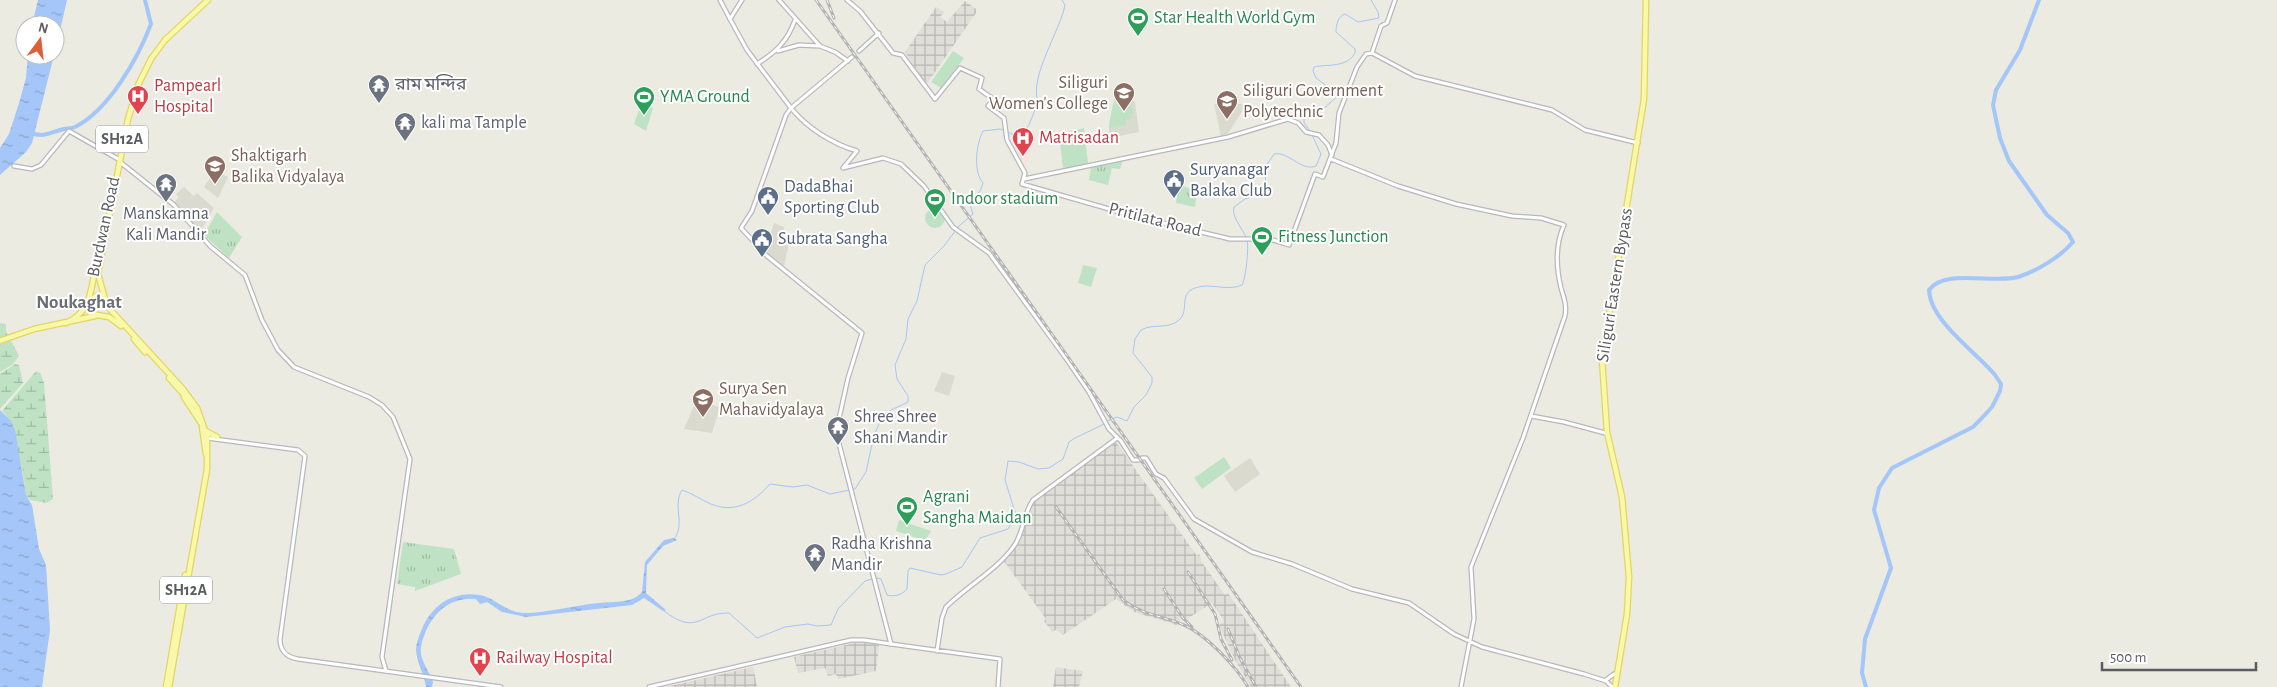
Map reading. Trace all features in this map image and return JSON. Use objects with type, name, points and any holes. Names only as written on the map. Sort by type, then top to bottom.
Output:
[{"type":"main road","name":"Burdwan Road","points":[[88,304],[135,92],[154,52],[174,29],[206,0]]},
{"type":"main road","name":"Siliguri Eastern Bypass","points":[[1613,686],[1626,611],[1627,570],[1619,491],[1605,433],[1600,376],[1604,330],[1637,142],[1643,86],[1645,0]]},
{"type":"main road","name":"Burdwan Road","points":[[98,264],[98,279],[105,300]]},
{"type":"main road","points":[[66,323],[80,315],[96,296],[105,300]]},
{"type":"main road","name":"SH12A","points":[[105,300],[107,306],[183,389],[197,408],[208,444],[208,464],[202,496],[201,516],[195,539],[169,687]]},
{"type":"main road","name":"SH12A","points":[[88,304],[92,314],[100,315],[120,324],[179,389],[206,435],[205,466],[166,687]]},
{"type":"main road","points":[[0,341],[27,331],[100,315],[107,306]]},
{"type":"main road","name":"Siliguri Eastern Bypass","points":[[1603,341],[1602,375],[1607,432],[1622,497],[1629,577],[1627,614],[1613,686]]},
{"type":"main road","points":[[206,435],[217,438]]},
{"type":"main road","points":[[208,444],[217,438]]},
{"type":"street","points":[[720,0],[757,64],[801,120],[828,138],[857,151],[842,168],[883,158],[901,164],[930,193],[953,227],[989,252],[1089,392],[1109,428],[1121,441],[1133,460],[1146,458],[1156,474],[1164,478],[1194,519],[1252,552],[1292,564],[1352,588],[1409,603],[1452,633],[1469,642],[1603,680],[1613,686]]},
{"type":"street","points":[[730,19],[742,0]]},
{"type":"street","points":[[779,0],[820,46]]},
{"type":"street","points":[[847,0],[860,11],[879,33],[893,54],[902,55],[935,99],[960,68],[982,78],[978,89],[993,99],[988,106],[1004,118],[1008,143],[1024,170],[1024,178],[1228,136],[1285,119],[1296,122],[1308,132],[1317,134],[1326,142],[1331,158],[1398,186],[1456,204],[1512,216],[1541,218],[1564,225],[1557,254],[1558,272],[1565,304],[1565,316],[1531,416],[1495,512],[1471,567],[1474,619],[1461,687]]},
{"type":"street","points":[[1372,53],[1381,26],[1387,23],[1395,0]]},
{"type":"street","points":[[778,51],[790,33],[795,20]]},
{"type":"street","points":[[859,51],[879,33]]},
{"type":"street","points":[[757,64],[778,51],[799,45],[820,46],[835,52],[848,61]]},
{"type":"street","points":[[1331,158],[1337,138],[1338,120],[1348,90],[1366,54],[1372,53],[1415,76],[1558,112],[1585,130],[1637,142]]},
{"type":"street","points":[[852,56],[791,108],[786,115],[752,211],[741,228],[767,256],[848,324],[862,332],[836,428],[874,584],[890,641]]},
{"type":"street","points":[[14,166],[32,170],[42,166],[69,130],[119,160],[174,205],[210,246],[245,275],[262,320],[278,350],[294,367],[369,397],[382,405],[393,417],[410,459],[382,659],[386,671]]},
{"type":"street","name":"Pritilata Road","points":[[1024,178],[1022,184],[1130,215],[1230,239],[1270,239],[1289,245],[1314,174],[1323,177],[1331,158]]},
{"type":"street","points":[[1531,416],[1564,422],[1605,433]]},
{"type":"street","points":[[217,438],[298,450],[305,456],[280,639],[284,652],[295,659],[501,687]]},
{"type":"street","points":[[937,650],[946,607],[1012,548],[1019,538],[1026,512],[1033,500],[1116,439]]},
{"type":"street","points":[[648,687],[851,640],[890,641],[904,646],[1000,659],[997,687]]},
{"type":"street","points":[[883,642],[890,641]]},
{"type":"street","points":[[1603,680],[1610,679],[1614,674]]},
{"type":"shaded area","points":[[965,1],[976,9],[976,13],[926,85],[905,52],[936,7],[944,12],[940,17],[947,22]]},
{"type":"shaded area","name":"Siliguri Women's College","points":[[1116,92],[1135,102],[1139,132],[1109,138],[1109,123]]},
{"type":"shaded area","name":"Siliguri Government Polytechnic","points":[[1214,104],[1247,104],[1227,135],[1221,137]]},
{"type":"shaded area","name":"Matrisadan","points":[[1026,141],[1033,143],[1025,168],[1012,146]]},
{"type":"shaded area","name":"Shaktigarh Balika Vidyalaya","points":[[215,171],[228,177],[218,198],[204,187]]},
{"type":"shaded area","points":[[184,187],[194,196],[197,193],[214,208],[200,232],[174,203],[179,197],[176,194]]},
{"type":"shaded area","points":[[774,223],[784,227],[783,236],[790,238],[784,266],[765,252]]},
{"type":"shaded area","points":[[942,372],[955,376],[949,396],[934,391]]},
{"type":"shaded area","name":"Surya Sen Mahavidyalaya","points":[[697,404],[706,409],[708,404],[720,407],[712,433],[684,429],[694,405]]},
{"type":"shaded area","points":[[1116,442],[1197,556],[1199,554],[1201,561],[1225,595],[1228,593],[1291,687],[1251,687],[1235,660],[1219,625],[1224,621],[1212,603],[1184,621],[1179,619],[1177,625],[1134,612],[1116,599],[1063,635],[1056,630],[1052,632],[1044,621],[1046,619],[1003,560],[1020,541],[1030,507],[1037,499]]},
{"type":"shaded area","points":[[1250,458],[1260,474],[1235,492],[1224,476]]},
{"type":"shaded area","points":[[859,642],[879,645],[876,671],[838,679],[836,674],[828,676],[825,668],[798,673],[794,657]]},
{"type":"shaded area","points":[[753,667],[757,686],[754,687],[666,687]]},
{"type":"shaded area","points":[[1056,667],[1083,671],[1079,687],[1053,687]]},
{"type":"green space","points":[[953,51],[964,58],[941,88],[931,82]]},
{"type":"green space","points":[[1116,92],[1135,102],[1127,105],[1132,105],[1130,106],[1132,107],[1133,114],[1130,114],[1133,116],[1130,118],[1137,118],[1126,120],[1127,125],[1109,128],[1113,104],[1119,103],[1118,99],[1114,99]]},
{"type":"green space","name":"YMA Ground","points":[[641,104],[653,108],[646,131],[634,124]]},
{"type":"green space","points":[[1084,128],[1088,163],[1063,169],[1059,134]]},
{"type":"green space","points":[[1123,160],[1120,169],[1112,168],[1108,185],[1089,180],[1091,167]]},
{"type":"green space","points":[[1179,185],[1197,191],[1195,207],[1176,203]]},
{"type":"green space","name":"Indoor stadium","points":[[931,208],[939,208],[945,214],[945,222],[939,228],[931,228],[925,222],[925,214]]},
{"type":"green space","points":[[217,212],[242,237],[229,258],[204,235]]},
{"type":"green space","points":[[1083,265],[1097,268],[1091,287],[1078,283]]},
{"type":"green space","points":[[0,323],[6,324],[6,331],[19,356],[13,364],[0,372]]},
{"type":"green space","points":[[15,364],[19,365],[23,383],[0,409],[0,374]]},
{"type":"green space","points":[[36,371],[40,373],[44,383],[53,499],[47,503],[30,500],[26,495],[22,468],[6,415],[2,411]]},
{"type":"green space","points":[[1224,457],[1231,468],[1202,489],[1194,478]]},
{"type":"green space","name":"Agrani Sangha Maidan","points":[[899,520],[931,531],[925,541],[896,531]]},
{"type":"green space","points":[[403,542],[454,549],[461,574],[415,591],[415,587],[397,584]]},
{"type":"water","points":[[38,0],[67,0],[64,15],[34,15]]},
{"type":"water","points":[[27,65],[52,65],[32,143],[26,152],[0,175],[0,148],[9,134],[26,78]]},
{"type":"water","points":[[0,410],[11,421],[15,430],[26,495],[32,505],[39,549],[46,565],[50,630],[42,687],[0,687]]},
{"type":"water","points":[[674,538],[677,540],[663,546],[647,565],[646,593],[666,610],[663,611],[644,598],[632,605],[526,617],[502,612],[487,602],[480,604],[476,599],[467,599],[450,604],[432,620],[423,640],[421,654],[433,682],[432,687],[426,687],[417,655],[417,645],[426,620],[444,602],[461,595],[479,595],[485,596],[506,608],[524,613],[628,600],[642,592],[645,562],[664,540]]},
{"type":"waterway","points":[[31,133],[44,135],[75,127],[99,109],[111,96],[130,67],[151,24],[145,0]]},
{"type":"waterway","points":[[674,539],[679,528],[678,502],[682,490],[711,504],[728,508],[751,501],[770,484],[793,487],[807,485],[830,494],[855,489],[866,472],[874,435],[880,422],[891,410],[908,402],[908,396],[897,379],[895,365],[906,339],[908,319],[917,301],[925,265],[944,246],[959,226],[973,214],[970,205],[983,183],[977,165],[979,143],[983,131],[1000,129],[1019,137],[1029,125],[1038,102],[1036,92],[1041,67],[1065,5],[1062,0]]},
{"type":"waterway","points":[[1310,131],[1304,123],[1304,116],[1323,109],[1339,95],[1316,78],[1313,71],[1314,67],[1342,63],[1351,58],[1355,53],[1355,49],[1336,32],[1338,21],[1345,14],[1358,22],[1379,18],[1378,12],[1371,0]]},
{"type":"waterway","points":[[1866,687],[1862,673],[1865,639],[1891,568],[1874,510],[1879,488],[1892,468],[1973,427],[1992,407],[2000,391],[2001,384],[1995,375],[1955,336],[1937,313],[1931,302],[1929,290],[1936,283],[1957,278],[2008,279],[2018,277],[2048,263],[2073,242],[2068,233],[2047,215],[2009,161],[2000,138],[1993,105],[1996,90],[2020,50],[2039,0]]},
{"type":"waterway","points":[[1107,421],[1117,417],[1127,421],[1134,407],[1146,395],[1152,383],[1152,377],[1133,353],[1135,339],[1141,330],[1170,325],[1179,320],[1184,312],[1185,298],[1195,288],[1201,286],[1230,288],[1242,285],[1246,269],[1248,243],[1234,215],[1234,207],[1245,199],[1265,193],[1266,166],[1274,154],[1285,155],[1305,166],[1316,166],[1321,154],[1312,135]]},
{"type":"waterway","points":[[876,578],[881,579],[887,595],[895,596],[907,589],[908,571],[910,568],[941,575],[962,567],[980,538],[1008,529],[1016,515],[1005,480],[1008,461],[1019,462],[1038,469],[1049,468],[1063,459],[1069,442],[1104,424]]},
{"type":"waterway","points":[[664,611],[675,619],[692,623],[711,616],[729,613],[757,638],[785,627],[808,624],[817,626],[831,625],[838,609],[865,581],[872,579]]},
{"type":"railway","points":[[816,0],[1301,687]]},
{"type":"railway","points":[[827,0],[834,18]]},
{"type":"railway","points":[[1056,507],[1123,600],[1138,609],[1184,625],[1202,636],[1220,652],[1248,687]]},
{"type":"railway","points":[[1188,572],[1215,614],[1221,639],[1232,660]]},
{"type":"railway","points":[[1164,589],[1183,618],[1192,627]]},
{"type":"railway","points":[[1228,629],[1240,658],[1256,687]]},
{"type":"place","name":"Star Health World Gym","points":[[1138,37]]},
{"type":"place","name":"রাম মন্দির","points":[[379,104]]},
{"type":"place","name":"Siliguri Women's College","points":[[1124,112]]},
{"type":"place","name":"Pampearl Hospital","points":[[138,115]]},
{"type":"place","name":"YMA Ground","points":[[644,116]]},
{"type":"place","name":"Siliguri Government Polytechnic","points":[[1227,120]]},
{"type":"place","name":"kali ma Tample","points":[[405,142]]},
{"type":"place","name":"Matrisadan","points":[[1023,157]]},
{"type":"place","name":"Shaktigarh Balika Vidyalaya","points":[[215,185]]},
{"type":"place","name":"Suryanagar Balaka Club","points":[[1174,199]]},
{"type":"place","name":"Manskamna Kali Mandir","points":[[166,203]]},
{"type":"place","name":"DadaBhai Sporting Club","points":[[768,216]]},
{"type":"place","name":"Indoor stadium","points":[[935,218]]},
{"type":"place","name":"Fitness Junction","points":[[1262,256]]},
{"type":"place","name":"Subrata Sangha","points":[[762,258]]},
{"type":"place","name":"Surya Sen Mahavidyalaya","points":[[703,418]]},
{"type":"place","name":"Shree Shree Shani Mandir","points":[[838,446]]},
{"type":"place","name":"Agrani Sangha Maidan","points":[[907,526]]},
{"type":"place","name":"Radha Krishna Mandir","points":[[815,573]]},
{"type":"place","name":"Railway Hospital","points":[[480,677]]},
{"type":"district","name":"Noukaghat","points":[[79,302]]}]
